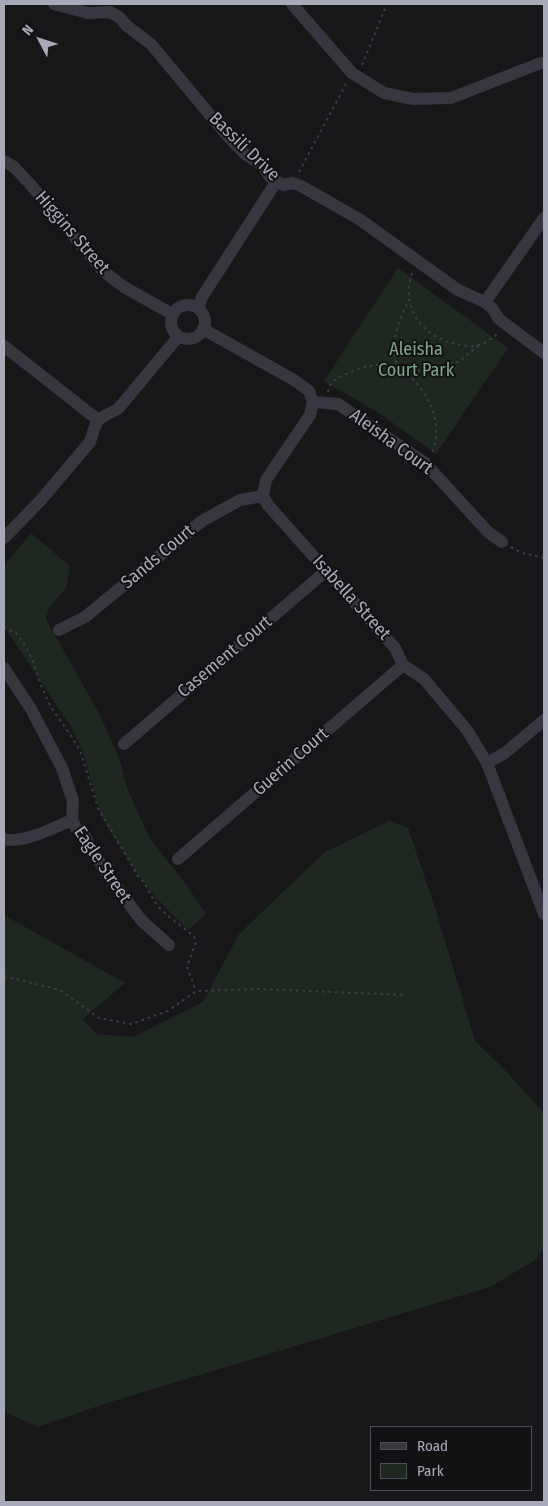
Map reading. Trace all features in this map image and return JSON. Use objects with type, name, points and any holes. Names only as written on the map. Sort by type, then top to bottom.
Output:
[{"type":"street","name":"Bassili Drive","points":[[54,4],[88,14],[112,8],[127,26],[151,44],[225,133],[245,154],[263,166],[270,177],[276,182],[283,185],[293,183],[301,186],[359,219],[458,290],[485,302],[492,308],[499,319],[544,353]]},
{"type":"street","points":[[292,4],[355,74],[384,93],[413,99],[451,98],[538,64],[544,64]]},
{"type":"street","name":"Higgins Street","points":[[4,161],[14,167],[30,184],[112,280],[172,314]]},
{"type":"street","points":[[198,308],[202,297],[276,182]]},
{"type":"street","points":[[485,302],[544,218]]},
{"type":"street","points":[[189,304],[198,308],[205,318],[203,329],[200,334],[190,339],[178,337],[170,324],[172,314],[175,309],[184,305],[189,304]]},
{"type":"street","points":[[203,329],[294,380],[308,391],[313,402],[310,415],[266,480],[263,496]]},
{"type":"street","points":[[4,538],[40,501],[90,442],[98,420],[118,409],[178,337]]},
{"type":"street","points":[[4,346],[98,420]]},
{"type":"street","name":"Aleisha Court","points":[[313,402],[338,404],[425,463],[488,532],[502,542]]},
{"type":"street","name":"Isabella Street","points":[[263,496],[268,505],[395,648],[404,665],[424,679],[468,730],[487,764],[544,914]]},
{"type":"street","name":"Sands Court","points":[[59,630],[86,617],[202,521],[240,500],[263,496]]},
{"type":"street","name":"Casement Court","points":[[124,744],[326,571]]},
{"type":"street","name":"Guerin Court","points":[[178,859],[404,665]]},
{"type":"street","name":"Eagle Street","points":[[4,668],[31,709],[62,768],[73,801],[72,820],[76,828],[84,834],[91,850],[142,921],[169,945]]},
{"type":"street","points":[[487,764],[505,753],[544,720]]},
{"type":"street","points":[[4,839],[10,841],[21,839],[72,820]]},
{"type":"path","points":[[293,183],[355,74],[387,4]]},
{"type":"path","points":[[419,262],[413,270],[410,280],[409,300],[412,311],[422,327],[438,338],[453,343],[478,346]]},
{"type":"path","points":[[409,300],[402,313],[395,336],[394,360],[399,369],[422,390],[431,405],[436,422],[436,435],[432,455],[425,463]]},
{"type":"path","points":[[404,373],[458,362],[478,346],[498,334],[505,324]]},
{"type":"path","points":[[327,402],[328,386],[345,374],[362,367],[379,365],[399,369]]},
{"type":"path","points":[[502,542],[522,553],[544,558]]},
{"type":"path","points":[[4,627],[16,633],[23,642],[32,659],[50,706],[80,750],[98,808],[138,876],[158,906],[189,932],[196,942],[187,967],[196,991]]},
{"type":"path","points":[[4,976],[60,990],[99,1018],[131,1024],[168,1011],[196,991],[260,989],[404,995]]},
{"type":"green space","name":"Aleisha Court Park","points":[[398,268],[508,348],[436,454],[382,415],[324,381]]},
{"type":"green space","points":[[31,533],[70,566],[66,588],[49,608],[46,619],[100,715],[120,761],[127,788],[149,837],[206,914],[188,930],[154,896],[102,818],[82,749],[71,727],[4,626],[4,566]]},
{"type":"green space","points":[[389,821],[408,828],[435,908],[475,1041],[543,1112],[544,1249],[535,1260],[490,1287],[104,1404],[38,1427],[4,1412],[4,915],[125,983],[83,1019],[96,1034],[133,1037],[203,1002],[239,934],[325,852]]}]
